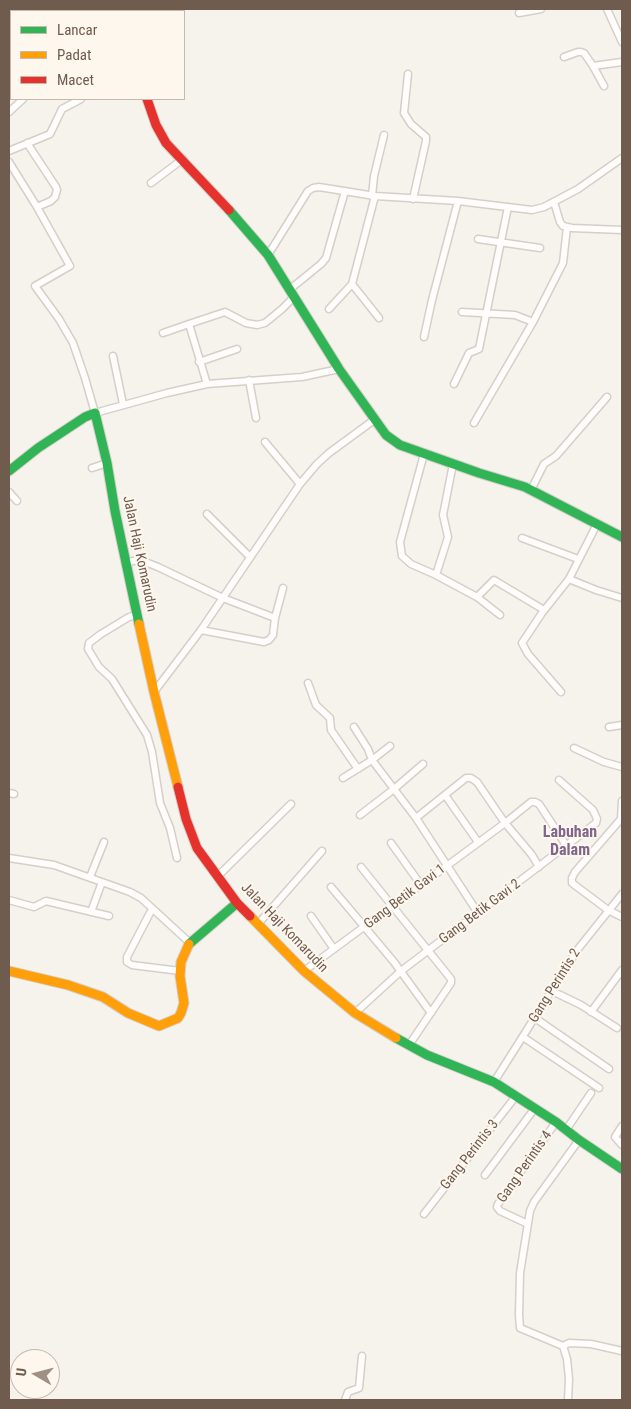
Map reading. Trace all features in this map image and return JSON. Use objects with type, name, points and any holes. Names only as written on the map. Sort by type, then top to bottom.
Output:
[{"type":"street","points":[[519,13],[541,9]]},
{"type":"street","points":[[607,9],[622,42]]},
{"type":"street","points":[[564,58],[578,52],[584,53],[604,86]]},
{"type":"street","points":[[593,66],[622,62]]},
{"type":"street","points":[[408,74],[404,113],[411,124],[426,137],[413,199]]},
{"type":"street","points":[[9,112],[22,100]]},
{"type":"street","points":[[9,151],[50,134],[62,109],[80,100]]},
{"type":"street","points":[[147,100],[156,125],[166,143],[183,159],[268,256],[339,369],[386,435],[400,445],[531,490],[622,537]]},
{"type":"street","points":[[329,309],[352,284],[373,196],[374,176],[384,135]]},
{"type":"street","points":[[27,143],[56,187],[54,197],[38,207]]},
{"type":"street","points":[[268,256],[308,191],[313,188],[318,187],[373,196],[458,201],[532,210],[544,207],[578,189],[622,158]]},
{"type":"street","points":[[151,183],[183,159]]},
{"type":"street","points":[[9,162],[38,207],[70,266],[35,286],[59,319],[73,343],[85,378],[90,415]]},
{"type":"street","points":[[163,333],[225,312],[246,323],[258,325],[265,323],[282,309],[292,293],[326,258],[345,192]]},
{"type":"street","points":[[424,337],[458,201]]},
{"type":"street","points":[[554,202],[560,222],[567,228],[622,230]]},
{"type":"street","points":[[454,384],[470,354],[479,349],[508,207]]},
{"type":"street","points":[[474,423],[533,322],[563,263],[567,228]]},
{"type":"street","points":[[478,239],[540,248]]},
{"type":"street","points":[[352,284],[379,318]]},
{"type":"street","points":[[462,312],[515,315],[533,322]]},
{"type":"street","points":[[189,324],[207,384]]},
{"type":"street","points":[[199,362],[237,349]]},
{"type":"street","points":[[113,356],[123,404]]},
{"type":"street","points":[[9,471],[38,448],[90,415],[123,404],[207,384],[302,377],[339,369]]},
{"type":"street","points":[[249,380],[256,418]]},
{"type":"street","points":[[531,490],[544,464],[556,456],[607,397]]},
{"type":"street","name":"Jalan Haji Komarudin","points":[[90,415],[100,465],[115,511],[127,562],[134,616],[193,839],[197,848],[237,903],[304,971],[355,1013],[388,1034],[444,1064],[494,1082],[556,1122],[622,1169]]},
{"type":"street","points":[[154,692],[201,630],[300,484],[329,453],[374,420]]},
{"type":"street","points":[[266,442],[300,484]]},
{"type":"street","points":[[424,454],[403,531],[400,551],[405,560],[411,564],[477,597],[500,615]]},
{"type":"street","points":[[436,575],[448,537],[443,515],[453,464]]},
{"type":"street","points":[[9,492],[17,501]]},
{"type":"street","points":[[207,514],[250,557]]},
{"type":"street","points":[[561,692],[523,646],[524,639],[569,578],[597,524]]},
{"type":"street","points":[[522,538],[578,559]]},
{"type":"street","points":[[127,562],[140,560],[223,598],[275,618]]},
{"type":"street","points":[[569,578],[596,590],[622,598]]},
{"type":"street","points":[[477,597],[494,580],[544,610]]},
{"type":"street","points":[[201,630],[264,642],[270,640],[273,635],[275,618],[283,588]]},
{"type":"street","points":[[134,616],[91,641],[88,649],[100,667],[112,679],[147,735],[152,752],[160,803],[170,828],[177,858]]},
{"type":"street","points":[[308,683],[316,705],[330,718],[331,729],[358,769]]},
{"type":"street","points":[[609,727],[622,725]]},
{"type":"street","points":[[354,727],[368,749],[372,760],[416,818],[478,913]]},
{"type":"street","points":[[343,778],[390,746]]},
{"type":"street","points":[[574,748],[604,762],[622,767]]},
{"type":"street","points":[[360,814],[394,789],[423,764]]},
{"type":"street","points":[[416,818],[466,778],[471,778],[477,782],[505,823],[532,854],[539,867]]},
{"type":"street","name":"Gang Betik Gavi 2","points":[[355,1013],[401,971],[596,823],[597,819],[594,810],[559,780]]},
{"type":"street","points":[[445,795],[478,842]]},
{"type":"street","points":[[622,801],[622,819],[575,872],[572,878],[572,883],[608,910],[622,917]]},
{"type":"street","name":"Gang Betik Gavi 1","points":[[304,971],[531,802],[537,802],[566,845]]},
{"type":"street","points":[[218,876],[291,804]]},
{"type":"street","points":[[90,877],[104,842]]},
{"type":"street","points":[[391,843],[421,885]]},
{"type":"street","points":[[258,924],[322,851]]},
{"type":"street","points":[[9,858],[54,865],[136,895],[190,943]]},
{"type":"street","points":[[361,867],[451,979],[451,983],[410,1045]]},
{"type":"street","points":[[91,912],[102,882]]},
{"type":"street","points":[[331,887],[401,971],[431,1012]]},
{"type":"street","name":"Gang Perintis 2","points":[[494,1082],[578,949],[622,894]]},
{"type":"street","points":[[9,900],[34,907],[46,901],[109,916]]},
{"type":"street","points":[[9,971],[68,985],[102,997],[128,1013],[159,1026],[171,1023],[178,1018],[184,1003],[180,971],[181,962],[190,943],[237,903]]},
{"type":"street","points":[[152,909],[126,958],[127,962],[132,965],[180,971]]},
{"type":"street","points":[[311,916],[334,949]]},
{"type":"street","points":[[591,1012],[622,970]]},
{"type":"street","points":[[552,990],[581,1004],[617,1028]]},
{"type":"street","points":[[534,1018],[609,1069]]},
{"type":"street","points":[[523,1037],[599,1088]]},
{"type":"street","points":[[566,1130],[591,1093]]},
{"type":"street","name":"Gang Perintis 3","points":[[424,1214],[516,1096]]},
{"type":"street","points":[[485,1175],[535,1108]]},
{"type":"street","name":"Gang Perintis 4","points":[[528,1224],[500,1211],[497,1206],[556,1122]]},
{"type":"street","points":[[622,1126],[615,1137],[622,1145]]},
{"type":"street","points":[[579,1140],[534,1202],[528,1224],[520,1273],[520,1328],[563,1346],[569,1343],[591,1344],[622,1351]]},
{"type":"street","points":[[563,1346],[567,1359],[569,1400]]},
{"type":"street","points":[[345,1400],[348,1392],[359,1388],[362,1356]]},
{"type":"traffic: fast","points":[[229,210],[268,255],[339,369],[386,435],[400,445],[525,487],[622,537]]},
{"type":"traffic: fast","points":[[9,471],[38,448],[85,417],[95,413],[107,463],[115,511],[139,624]]},
{"type":"traffic: fast","points":[[189,944],[237,903]]},
{"type":"traffic: fast","points":[[396,1038],[427,1055],[494,1082],[556,1122],[622,1169]]},
{"type":"traffic: slow","points":[[139,624],[178,787]]},
{"type":"traffic: slow","points":[[250,916],[304,971],[355,1013],[396,1038]]},
{"type":"traffic: slow","points":[[9,971],[68,985],[103,997],[128,1013],[159,1026],[178,1018],[181,1013],[184,1003],[180,976],[181,962],[189,944]]},
{"type":"traffic: jam","points":[[147,100],[156,125],[166,143],[229,210]]},
{"type":"traffic: jam","points":[[178,787],[186,819],[197,848],[237,903],[250,916]]},
{"type":"district","name":"Labuhan Dalam","points":[[570,842]]}]
